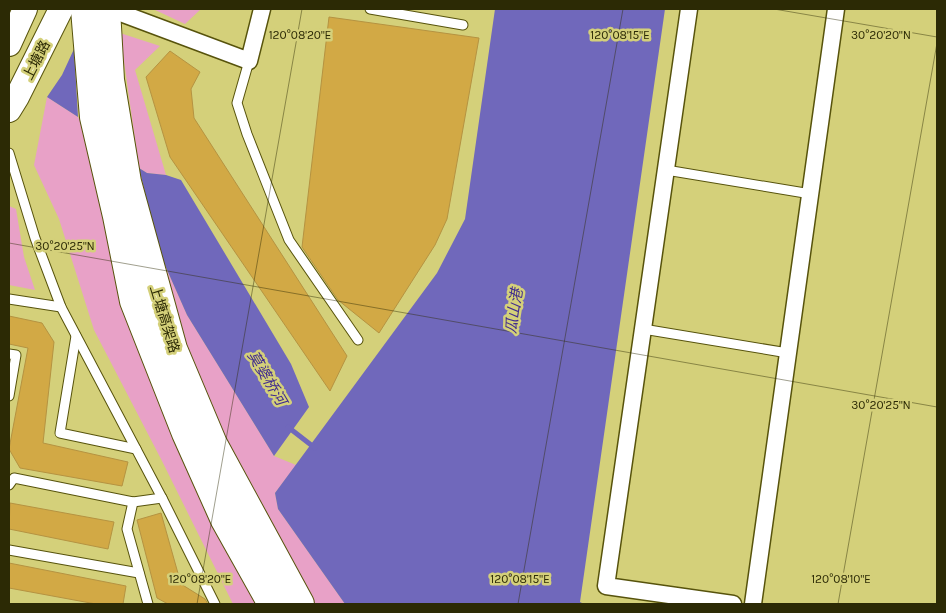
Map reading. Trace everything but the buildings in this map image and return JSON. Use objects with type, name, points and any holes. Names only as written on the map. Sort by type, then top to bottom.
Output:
[{"type":"highway","name":"上塘高架路","points":[[85,9],[94,117],[134,301],[186,433],[225,520],[272,604]]},
{"type":"highway","name":"上塘高架路","points":[[106,9],[110,80],[127,182],[173,349],[213,444],[300,604]]},
{"type":"main road","points":[[9,43],[24,9]]},
{"type":"main road","name":"上塘路","points":[[9,110],[61,9]]},
{"type":"street","points":[[110,9],[249,61],[262,9]]},
{"type":"street","points":[[689,9],[606,586],[733,604]]},
{"type":"street","points":[[753,604],[836,9]]},
{"type":"lane","points":[[370,9],[463,25]]},
{"type":"lane","points":[[249,61],[237,103],[250,143],[289,240],[358,340]]},
{"type":"lane","points":[[9,153],[35,238],[61,307],[162,498],[215,604]]},
{"type":"lane","points":[[666,170],[810,194]]},
{"type":"lane","points":[[9,298],[61,307]]},
{"type":"lane","points":[[643,329],[788,353]]},
{"type":"lane","points":[[76,336],[60,433],[136,449]]},
{"type":"lane","points":[[9,354],[16,356],[9,396]]},
{"type":"lane","points":[[10,478],[133,502],[162,498]]},
{"type":"lane","points":[[133,502],[127,529],[148,604]]},
{"type":"lane","points":[[9,550],[139,573]]},
{"type":"shaded area","points":[[153,9],[201,9],[185,24]]},
{"type":"shaded area","points":[[120,33],[160,46],[135,70],[166,175],[147,173],[139,168]]},
{"type":"shaded area","points":[[47,97],[78,117],[160,254],[187,315],[274,456],[296,465],[275,493],[278,509],[345,604],[233,604],[94,330],[59,219],[34,165]]},
{"type":"shaded area","points":[[9,206],[16,209],[24,257],[35,290],[9,285]]},
{"type":"water","name":"瓜山港","points":[[495,9],[665,9],[580,602],[584,604],[345,604],[278,509],[275,493],[437,273],[465,219]]},
{"type":"water","points":[[74,49],[78,117],[47,97],[62,75]]},
{"type":"water","points":[[139,168],[147,173],[166,175],[181,180],[291,364],[309,407],[274,456],[187,315],[160,254]]},
{"type":"waterway","name":"莫婆桥河","points":[[288,427],[315,448]]}]
